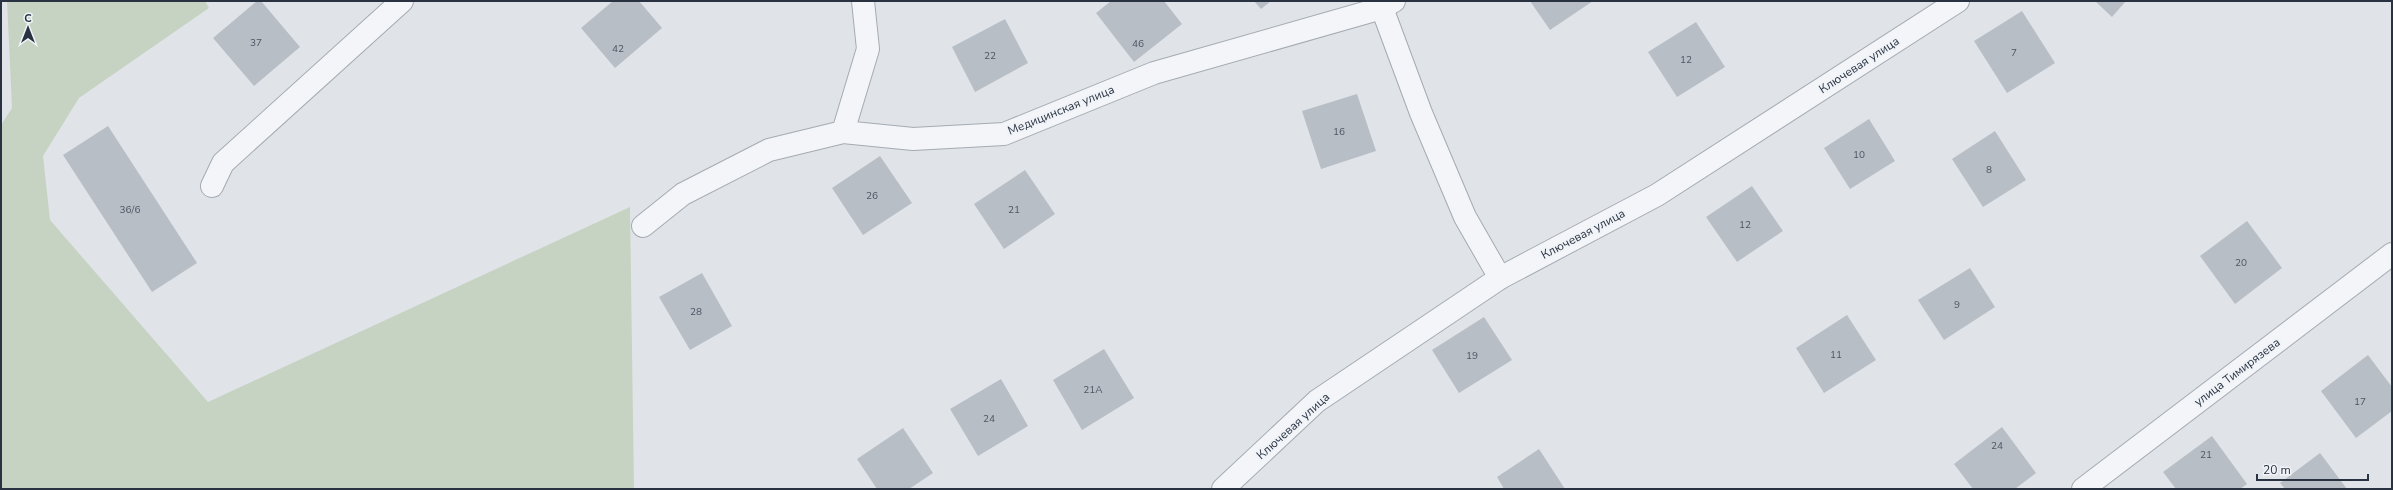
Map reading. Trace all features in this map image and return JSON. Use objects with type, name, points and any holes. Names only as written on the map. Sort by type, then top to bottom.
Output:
[{"type":"street","points":[[212,186],[223,163],[402,1]]},
{"type":"street","points":[[843,132],[868,49],[863,1]]},
{"type":"street","name":"Ключевая улица","points":[[1223,489],[1318,401],[1500,278],[1657,195],[1958,1]]},
{"type":"street","points":[[1388,4],[1421,113],[1465,217],[1500,278]]},
{"type":"street","name":"Медицинская улица","points":[[643,226],[683,194],[769,150],[843,132],[913,139],[1004,134],[1154,73],[1388,4]]},
{"type":"street","name":"улица Тимирязева","points":[[2082,489],[2392,254]]},
{"type":"green space","points":[[7,1],[205,1],[209,8],[79,98],[43,156],[50,220],[208,402],[630,207],[634,489],[1,489],[1,125],[12,108]]},
{"type":"building","points":[[257,1],[261,1],[300,47],[254,86],[213,38]]},
{"type":"building","points":[[613,1],[639,1],[662,28],[615,68],[581,28]]},
{"type":"building","points":[[1111,1],[1164,1],[1182,24],[1134,62],[1096,13]]},
{"type":"building","points":[[1254,1],[1271,1],[1261,9]]},
{"type":"building","points":[[1530,1],[1593,1],[1550,30]]},
{"type":"building","points":[[2095,1],[2126,1],[2112,17]]},
{"type":"building","points":[[2022,11],[2055,63],[2007,93],[1974,41]]},
{"type":"building","points":[[1005,19],[1028,63],[975,92],[952,47]]},
{"type":"building","points":[[1696,22],[1725,67],[1677,97],[1648,52]]},
{"type":"building","points":[[1357,94],[1376,151],[1321,169],[1302,111]]},
{"type":"building","points":[[1869,119],[1895,161],[1850,189],[1824,148]]},
{"type":"building","points":[[108,126],[197,263],[152,292],[63,155]]},
{"type":"building","points":[[1995,131],[2026,180],[1983,207],[1952,159]]},
{"type":"building","points":[[880,156],[912,203],[863,235],[832,188]]},
{"type":"building","points":[[1025,170],[1055,214],[1004,249],[974,204]]},
{"type":"building","points":[[1752,186],[1783,231],[1737,262],[1706,217]]},
{"type":"building","points":[[2247,221],[2282,268],[2235,304],[2200,256]]},
{"type":"building","points":[[1970,268],[1995,307],[1944,340],[1918,300]]},
{"type":"building","points":[[702,273],[732,326],[690,350],[659,297]]},
{"type":"building","points":[[1847,315],[1876,360],[1824,393],[1796,348]]},
{"type":"building","points":[[1484,317],[1512,360],[1459,393],[1432,350]]},
{"type":"building","points":[[1104,349],[1134,398],[1082,430],[1053,380]]},
{"type":"building","points":[[2368,355],[2392,387],[2392,411],[2356,438],[2321,391]]},
{"type":"building","points":[[1001,379],[1028,426],[978,456],[950,409]]},
{"type":"building","points":[[2002,427],[2036,473],[2015,489],[1973,489],[1954,464]]},
{"type":"building","points":[[903,428],[933,473],[909,489],[877,489],[857,459]]},
{"type":"building","points":[[2212,436],[2247,484],[2240,489],[2176,489],[2163,472]]},
{"type":"building","points":[[1539,449],[1565,489],[1504,489],[1497,477]]},
{"type":"building","points":[[2320,453],[2347,489],[2285,489],[2280,483]]}]
